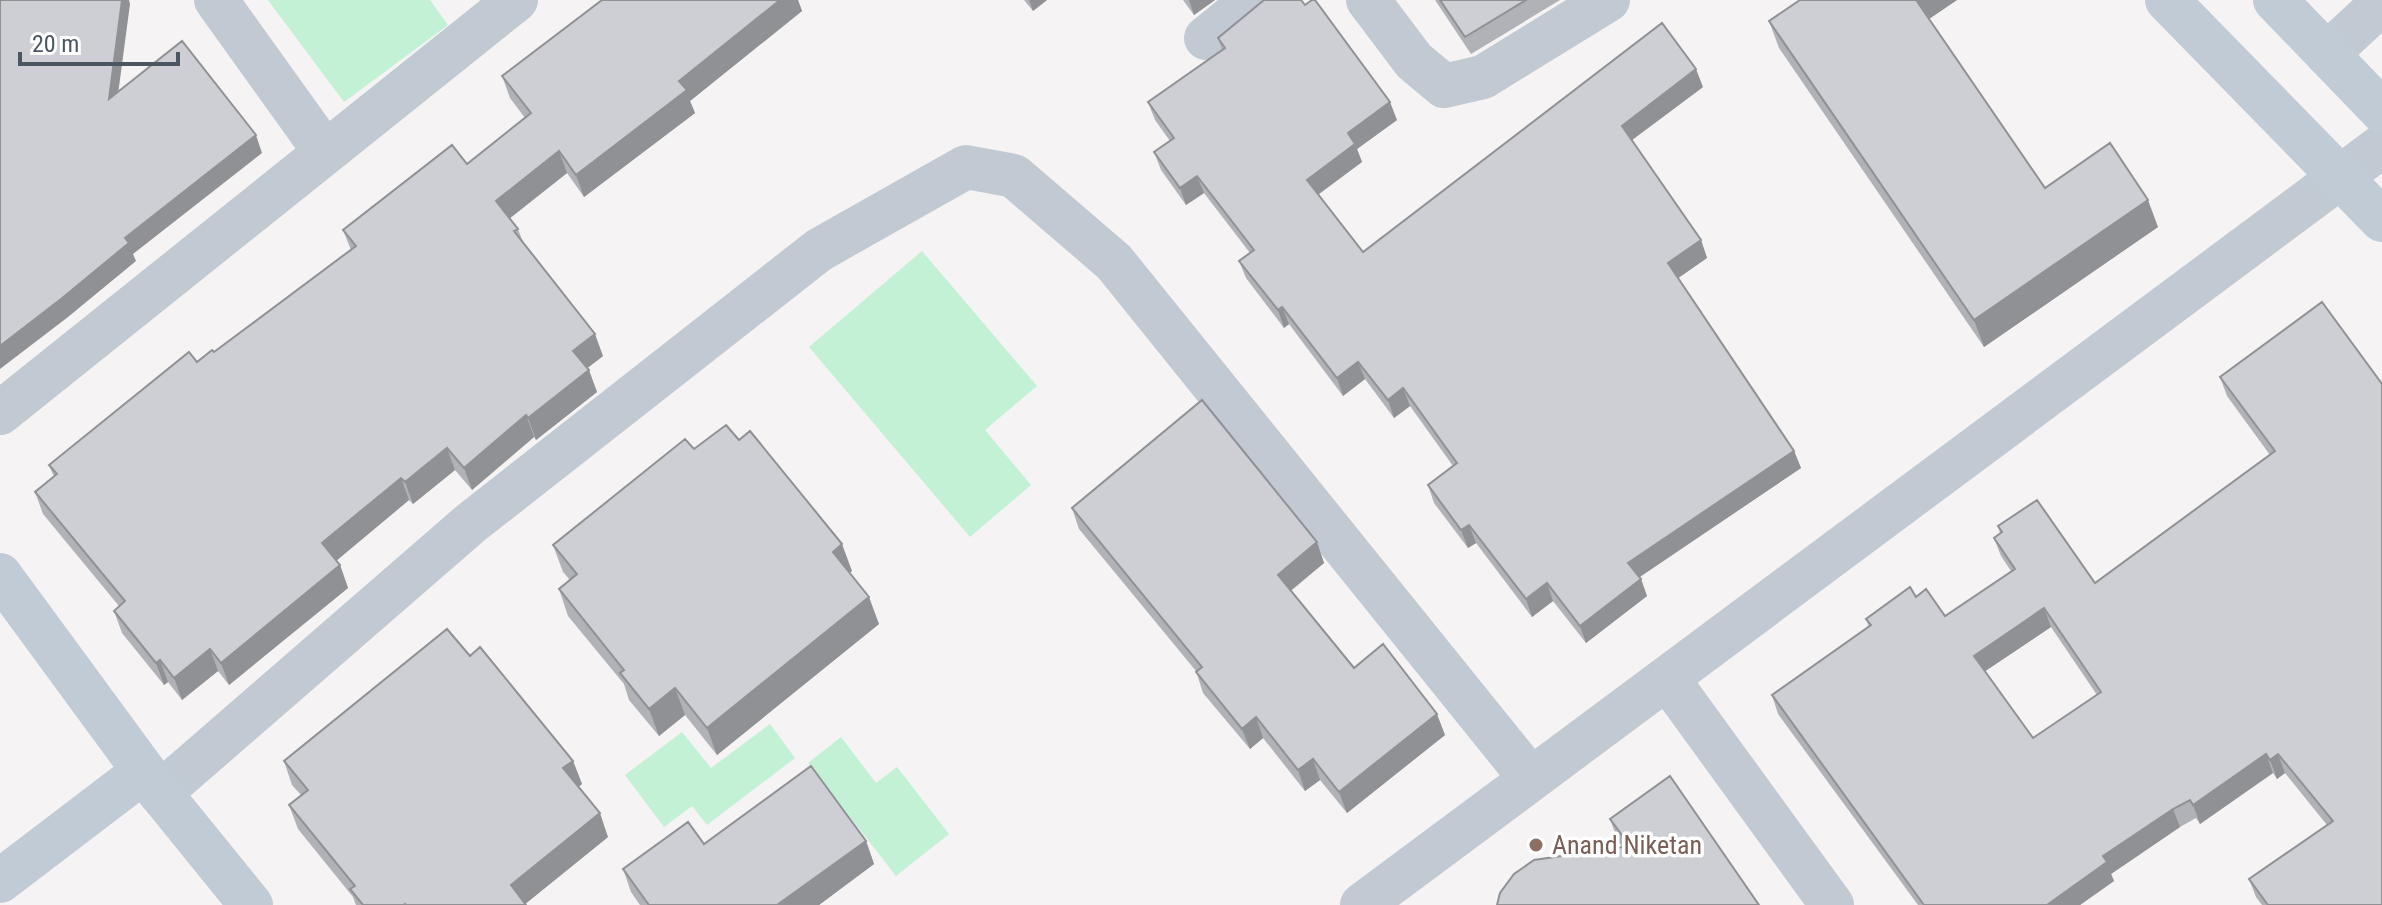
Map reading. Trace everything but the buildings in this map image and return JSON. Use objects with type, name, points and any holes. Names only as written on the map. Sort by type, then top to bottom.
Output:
[{"type":"street","points":[[216,0],[325,152]]},
{"type":"street","points":[[0,413],[516,0]]},
{"type":"street","points":[[1206,38],[1253,0]]},
{"type":"street","points":[[1368,0],[1414,61],[1444,86],[1483,77],[1608,0]]},
{"type":"street","points":[[2167,0],[2382,220]]},
{"type":"street","points":[[2275,0],[2382,111]]},
{"type":"street","points":[[2327,54],[2382,3]]},
{"type":"street","points":[[1362,905],[2382,146]]},
{"type":"street","points":[[160,793],[471,523],[819,250],[966,167],[1014,176],[1114,262],[1531,779]]},
{"type":"street","points":[[0,575],[160,793]]},
{"type":"street","points":[[1667,678],[1832,905]]},
{"type":"street","points":[[0,881],[143,772],[251,905]]},
{"type":"green space","points":[[268,0],[430,0],[448,25],[344,102]]},
{"type":"green space","points":[[922,251],[1037,386],[985,430],[1031,485],[970,537],[809,347]]},
{"type":"green space","points":[[770,724],[795,758],[707,825],[692,806],[664,827],[625,775],[682,732],[711,768]]},
{"type":"green space","points":[[841,737],[876,783],[897,767],[949,834],[896,876],[808,763]]},
{"type":"place","name":"Anand Niketan","points":[[1536,845]]}]
